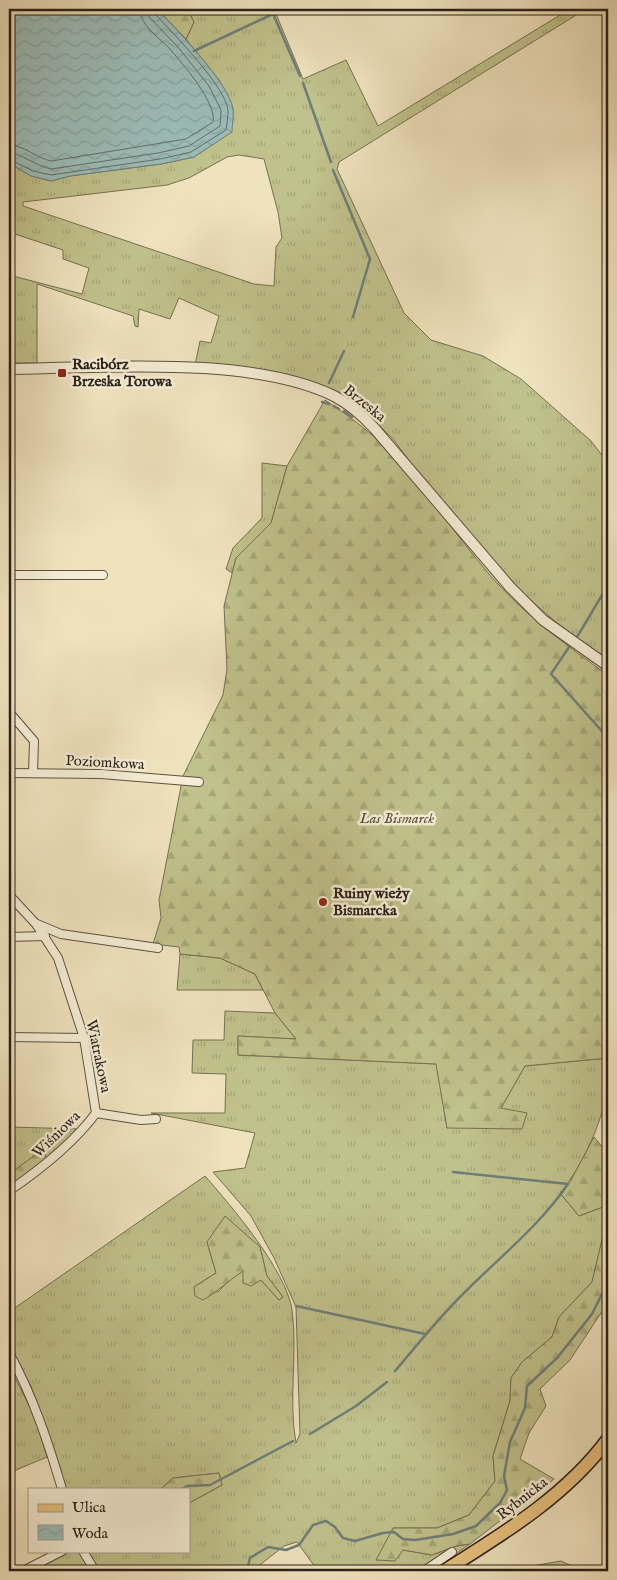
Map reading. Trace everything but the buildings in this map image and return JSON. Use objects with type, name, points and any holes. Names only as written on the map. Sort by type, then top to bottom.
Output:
[{"type":"main road","name":"Rybnicka","points":[[444,1571],[540,1507],[593,1459],[608,1439]]},
{"type":"street","name":"Brzeska","points":[[9,368],[156,368],[230,371],[285,379],[335,397],[353,408],[376,429],[510,587],[536,613],[608,666]]},
{"type":"street","points":[[9,575],[103,575]]},
{"type":"street","points":[[9,712],[34,741],[33,773]]},
{"type":"street","name":"Poziomkowa","points":[[9,773],[101,774],[199,782]]},
{"type":"street","name":"Wiatrakowa","points":[[9,895],[36,924],[51,945],[84,1038],[96,1113],[142,1120],[156,1119]]},
{"type":"street","name":"Wiatrakowa","points":[[36,924],[61,934],[158,948]]},
{"type":"street","points":[[51,945],[61,934]]},
{"type":"street","points":[[9,937],[45,936]]},
{"type":"street","points":[[9,1037],[84,1038]]},
{"type":"street","name":"Wiśniowa","points":[[9,1191],[34,1174],[83,1130],[96,1113]]},
{"type":"street","points":[[9,1353],[25,1382],[50,1448],[62,1488]]},
{"type":"street","points":[[23,1571],[60,1552]]},
{"type":"street","points":[[84,1552],[95,1571]]},
{"type":"street","points":[[424,1571],[452,1552]]},
{"type":"green space","points":[[157,9],[187,9],[194,22],[186,39]]},
{"type":"green space","points":[[187,9],[274,9],[303,79],[346,60],[378,126],[570,9],[586,9],[339,162],[337,169],[404,313],[431,340],[483,356],[521,379],[591,441],[608,463],[608,660],[571,635],[520,591],[428,486],[393,439],[365,412],[343,395],[323,387],[195,365],[200,341],[211,343],[219,316],[179,298],[170,319],[139,309],[138,327],[135,326],[133,316],[37,284],[37,363],[9,363],[9,275],[82,294],[89,268],[63,259],[63,250],[9,232],[9,163],[31,176],[51,181],[70,176],[161,164],[194,157],[231,132],[233,108],[219,80],[186,39],[194,22]],"holes":[[[239,155],[264,159],[278,212],[282,238],[276,247],[274,286],[254,284],[23,206],[23,202],[167,185],[189,178],[227,157]]]},
{"type":"green space","name":"Las Bismarck","points":[[325,400],[356,422],[385,447],[502,589],[531,616],[608,675],[608,1058],[525,1066],[501,1108],[527,1113],[522,1129],[447,1128],[436,1064],[238,1055],[238,1036],[296,1039],[275,1013],[255,974],[220,958],[180,954],[179,947],[153,944],[161,918],[159,900],[183,776],[223,695],[227,669],[224,606],[236,558],[271,523],[287,466]]},
{"type":"green space","points":[[262,463],[287,466],[271,524],[236,558],[232,573],[226,569],[233,548],[262,518]]},
{"type":"green space","points":[[180,954],[220,958],[255,974],[263,990],[177,990]]},
{"type":"green space","points":[[225,1011],[275,1013],[296,1039],[238,1036],[238,1055],[437,1064],[447,1128],[501,1108],[525,1066],[608,1058],[608,1089],[596,1131],[584,1157],[560,1193],[579,1216],[608,1205],[607,1226],[592,1282],[559,1317],[552,1337],[522,1362],[511,1378],[510,1401],[493,1456],[495,1481],[469,1515],[437,1528],[393,1528],[403,1550],[432,1555],[456,1546],[470,1544],[431,1571],[318,1571],[297,1542],[284,1546],[252,1571],[32,1571],[70,1552],[190,1552],[190,1502],[222,1485],[219,1473],[173,1478],[162,1488],[66,1488],[31,1386],[9,1346],[9,1312],[205,1176],[229,1204],[269,1258],[288,1294],[294,1326],[293,1410],[296,1443],[300,1434],[296,1307],[274,1258],[251,1216],[213,1172],[245,1168],[255,1133],[151,1113],[225,1113],[226,1074],[192,1073],[193,1040],[224,1040]],"holes":[[[207,1242],[260,1247],[267,1276],[283,1297],[279,1300],[261,1280],[256,1281],[243,1270],[230,1279],[218,1292],[194,1287],[216,1273]]]},
{"type":"green space","points":[[9,1127],[80,1129],[46,1160],[45,1149],[9,1174]]},
{"type":"green space","points":[[594,1137],[608,1154],[608,1205],[579,1216],[560,1193],[570,1182]]},
{"type":"green space","points":[[45,1148],[46,1160],[9,1188],[9,1174]]},
{"type":"green space","points":[[608,1214],[608,1307],[605,1307],[570,1360],[540,1389],[546,1406],[529,1433],[520,1459],[554,1479],[470,1544],[456,1546],[432,1555],[403,1550],[395,1561],[376,1560],[393,1528],[437,1528],[469,1515],[495,1481],[493,1456],[510,1401],[511,1378],[522,1362],[552,1337],[559,1317],[592,1282]]},
{"type":"green space","points":[[225,1216],[260,1247],[267,1276],[283,1297],[279,1300],[261,1280],[251,1286],[243,1283],[243,1271],[203,1300],[195,1296],[194,1287],[216,1273],[207,1242]]},
{"type":"green space","points":[[9,1366],[35,1417],[47,1457],[9,1473]]},
{"type":"green space","points":[[219,1473],[222,1485],[190,1502],[190,1488],[162,1488],[173,1478]]},
{"type":"green space","points":[[561,1561],[578,1571],[525,1571],[526,1567]]},
{"type":"water","points":[[9,9],[157,9],[201,57],[222,85],[233,109],[232,132],[194,157],[161,164],[70,176],[51,181],[31,176],[9,163]]},
{"type":"waterway","points":[[271,9],[300,76]]},
{"type":"waterway","points":[[194,51],[273,14]]},
{"type":"waterway","points":[[303,83],[331,162]]},
{"type":"waterway","points":[[333,170],[370,259],[353,317]]},
{"type":"waterway","points":[[329,383],[344,351]]},
{"type":"waterway","points":[[322,402],[329,404]]},
{"type":"waterway","points":[[334,406],[339,409]]},
{"type":"waterway","points":[[344,411],[352,417]]},
{"type":"waterway","points":[[577,637],[608,585]]},
{"type":"waterway","points":[[569,647],[551,674],[608,738]]},
{"type":"waterway","points":[[395,1371],[456,1301],[533,1227],[568,1184],[453,1172]]},
{"type":"waterway","points":[[241,1571],[248,1566],[250,1558],[268,1547],[286,1550],[299,1545],[313,1525],[326,1521],[335,1527],[343,1538],[355,1541],[394,1532],[403,1539],[415,1540],[453,1534],[476,1526],[500,1503],[507,1490],[504,1476],[510,1442],[525,1408],[527,1386],[557,1358],[592,1314],[605,1288],[608,1276]]},
{"type":"waterway","points":[[296,1306],[425,1334]]},
{"type":"waterway","points":[[310,1434],[356,1406],[387,1382]]},
{"type":"waterway","points":[[184,1488],[187,1486],[210,1485],[293,1441]]},
{"type":"place","name":"Racibórz Brzeska Torowa","points":[[62,373]]},
{"type":"place","name":"Ruiny wieży Bismarcka","points":[[323,902]]}]
